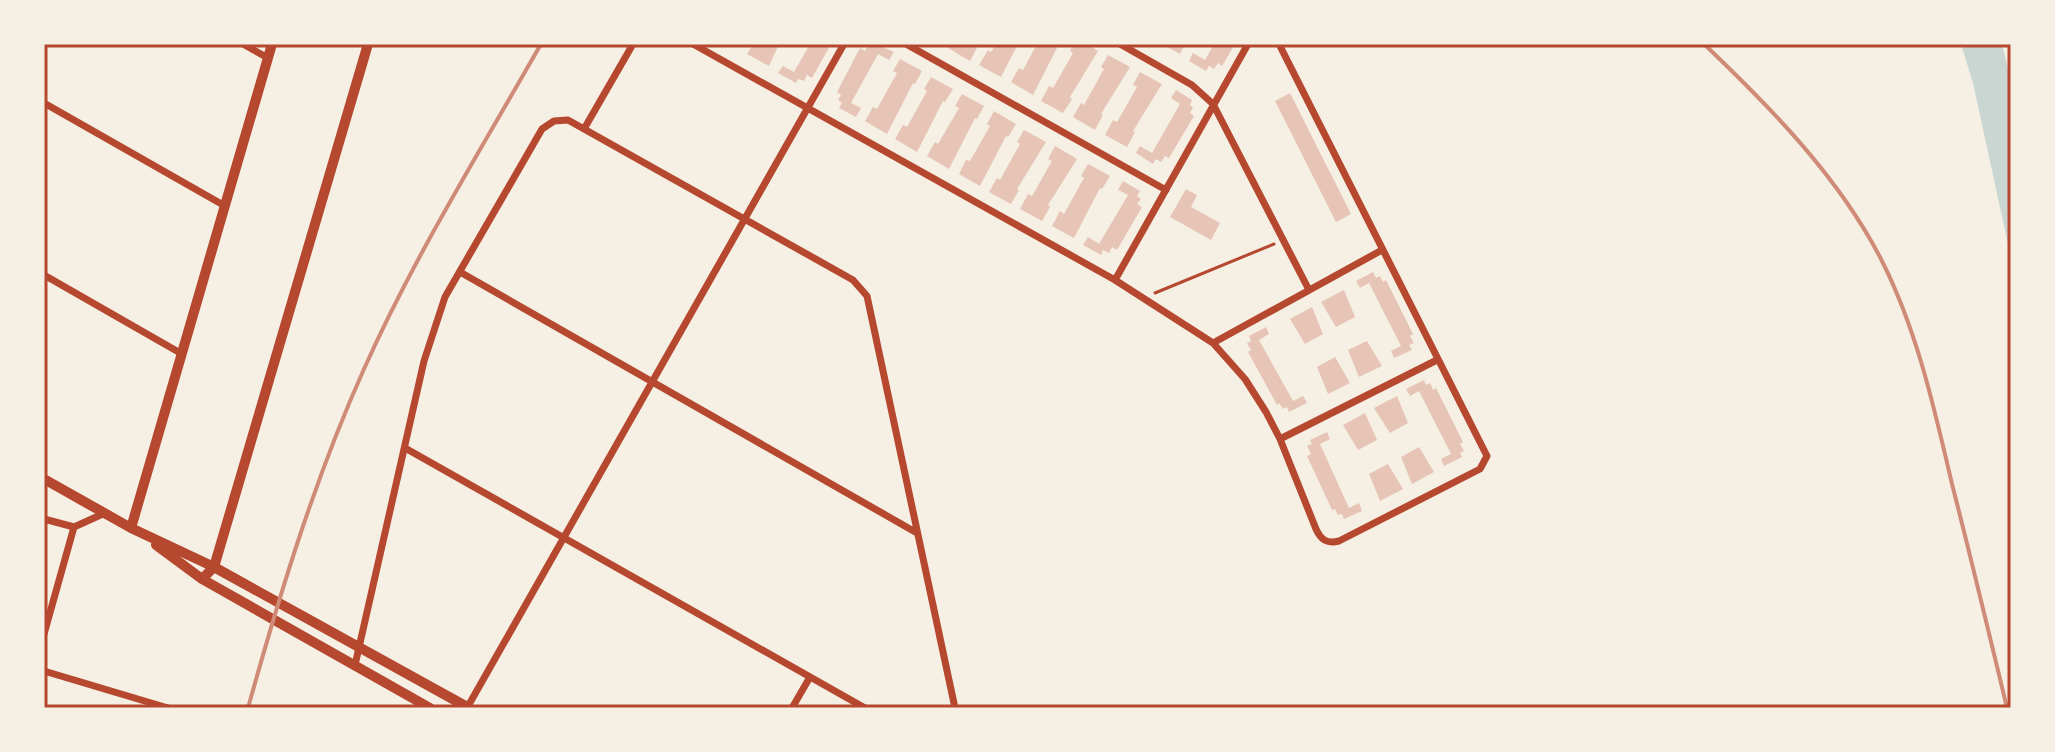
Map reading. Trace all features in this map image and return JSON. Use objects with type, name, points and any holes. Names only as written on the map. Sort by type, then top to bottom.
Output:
[{"type":"main road","points":[[131,528],[272,44]]},
{"type":"main road","points":[[202,579],[214,567],[368,44]]},
{"type":"main road","points":[[44,479],[131,528],[214,567],[467,708]]},
{"type":"main road","points":[[131,528],[202,579],[430,708]]},
{"type":"street","points":[[243,44],[268,58]]},
{"type":"street","points":[[584,129],[633,44]]},
{"type":"street","points":[[693,44],[1115,280],[1213,343],[1245,379],[1280,439],[1316,529],[1325,541],[1339,541],[1480,469],[1486,461],[1486,451],[1437,360],[1279,44]]},
{"type":"street","points":[[467,708],[844,44]]},
{"type":"street","points":[[906,44],[1166,190]]},
{"type":"street","points":[[1120,44],[1192,85],[1213,104],[1309,290]]},
{"type":"street","points":[[1115,280],[1248,44]]},
{"type":"street","points":[[44,103],[225,206]]},
{"type":"street","points":[[355,665],[424,361],[445,297],[542,129],[554,121],[568,120],[861,286],[867,296],[955,708]]},
{"type":"street","points":[[1213,343],[1382,250]]},
{"type":"street","points":[[460,272],[917,533]]},
{"type":"street","points":[[44,275],[182,354]]},
{"type":"street","points":[[1280,439],[1437,360]]},
{"type":"street","points":[[405,448],[865,708]]},
{"type":"street","points":[[44,519],[74,527],[105,513]]},
{"type":"street","points":[[44,634],[74,527]]},
{"type":"street","points":[[44,671],[168,708]]},
{"type":"street","points":[[792,708],[810,677]]},
{"type":"path","points":[[1144,297],[1283,240]]},
{"type":"shaded area","points":[[1961,44],[2002,44],[2011,81],[2011,258],[1973,83]]},
{"type":"building","points":[[753,44],[779,44],[769,66],[747,54]]},
{"type":"building","points":[[810,44],[831,44],[812,78],[807,75],[804,81],[798,79],[796,83],[778,73],[783,66],[794,72]]},
{"type":"building","points":[[875,44],[894,52],[889,60],[878,54],[851,103],[861,108],[856,117],[839,108],[841,95],[837,92],[860,48],[865,51],[868,45],[874,47]]},
{"type":"building","points":[[950,44],[978,46],[970,61],[948,48]]},
{"type":"building","points":[[996,44],[1018,44],[1001,77],[979,65],[988,50],[991,52]]},
{"type":"building","points":[[1037,44],[1059,44],[1033,95],[1011,82],[1019,68],[1023,70]]},
{"type":"building","points":[[1073,44],[1087,44],[1098,51],[1063,113],[1041,101],[1049,86],[1053,88],[1073,53],[1070,51]]},
{"type":"building","points":[[1162,44],[1185,44],[1180,54]]},
{"type":"building","points":[[1214,44],[1235,44],[1222,66],[1218,63],[1214,69],[1209,66],[1206,71],[1189,61],[1193,53],[1205,60]]},
{"type":"building","points":[[1108,55],[1130,67],[1101,114],[1095,130],[1073,117],[1081,103],[1084,105],[1104,69],[1101,67]]},
{"type":"building","points":[[900,59],[922,71],[887,134],[865,121],[873,107],[877,109],[897,73],[893,71]]},
{"type":"building","points":[[1140,72],[1162,84],[1133,131],[1127,147],[1105,135],[1113,120],[1117,122],[1137,87],[1133,85]]},
{"type":"building","points":[[931,77],[953,89],[943,101],[917,152],[895,139],[903,125],[907,127],[927,91],[924,89]]},
{"type":"building","points":[[1176,90],[1192,100],[1190,113],[1194,116],[1169,158],[1165,156],[1161,162],[1156,159],[1153,164],[1136,153],[1140,146],[1152,153],[1180,104],[1171,98]]},
{"type":"building","points":[[1290,93],[1351,214],[1336,222],[1275,101]]},
{"type":"building","points":[[962,94],[984,106],[949,169],[927,156],[935,142],[938,144],[959,108],[955,106]]},
{"type":"building","points":[[994,111],[1016,124],[1006,136],[980,186],[959,174],[990,126],[987,124]]},
{"type":"building","points":[[1024,130],[1046,142],[1011,204],[989,192],[997,178],[1000,180],[1020,144],[1017,142]]},
{"type":"building","points":[[1055,146],[1077,159],[1048,205],[1050,207],[1042,221],[1020,209],[1028,194],[1032,196],[1052,161],[1048,159]]},
{"type":"building","points":[[1088,164],[1110,176],[1100,188],[1074,238],[1052,226],[1060,211],[1064,214],[1084,178],[1081,176]]},
{"type":"building","points":[[1123,181],[1140,191],[1137,196],[1141,199],[1137,204],[1142,207],[1117,250],[1112,247],[1109,253],[1103,250],[1101,255],[1083,245],[1088,237],[1099,244],[1128,195],[1118,190]]},
{"type":"building","points":[[1186,189],[1197,195],[1191,207],[1220,223],[1211,240],[1170,217]]},
{"type":"building","points":[[1373,272],[1376,278],[1380,276],[1383,282],[1386,280],[1413,334],[1410,336],[1414,343],[1409,345],[1412,350],[1394,358],[1391,351],[1401,346],[1369,283],[1360,288],[1356,281]]},
{"type":"building","points":[[1344,290],[1355,317],[1336,327],[1321,302]]},
{"type":"building","points":[[1312,307],[1323,334],[1305,344],[1290,319]]},
{"type":"building","points":[[1266,327],[1269,334],[1259,340],[1293,401],[1303,396],[1307,403],[1289,412],[1287,407],[1283,409],[1279,403],[1277,405],[1248,352],[1251,350],[1247,343],[1251,341],[1249,336]]},
{"type":"building","points":[[1367,341],[1382,366],[1359,377],[1348,350]]},
{"type":"building","points":[[1335,357],[1350,383],[1328,394],[1317,367]]},
{"type":"building","points":[[1424,380],[1426,385],[1430,383],[1433,390],[1436,388],[1463,442],[1460,444],[1464,451],[1460,453],[1462,457],[1444,466],[1441,459],[1451,454],[1419,391],[1410,396],[1406,389]]},
{"type":"building","points":[[1397,396],[1408,423],[1390,433],[1374,408]]},
{"type":"building","points":[[1365,413],[1377,440],[1358,450],[1343,425]]},
{"type":"building","points":[[1327,432],[1330,439],[1320,444],[1349,508],[1359,503],[1362,511],[1344,519],[1342,514],[1338,515],[1335,509],[1332,510],[1307,456],[1311,454],[1307,446],[1312,444],[1310,440]]},
{"type":"building","points":[[1419,447],[1434,472],[1412,484],[1401,457]]},
{"type":"building","points":[[1388,464],[1403,489],[1380,501],[1369,474]]},
{"type":"railway","points":[[248,708],[300,536],[364,369],[426,245],[541,44]]},
{"type":"railway","points":[[1704,44],[1778,118],[1824,171],[1864,229],[1894,286],[1915,341],[1931,398],[2007,708]]}]
